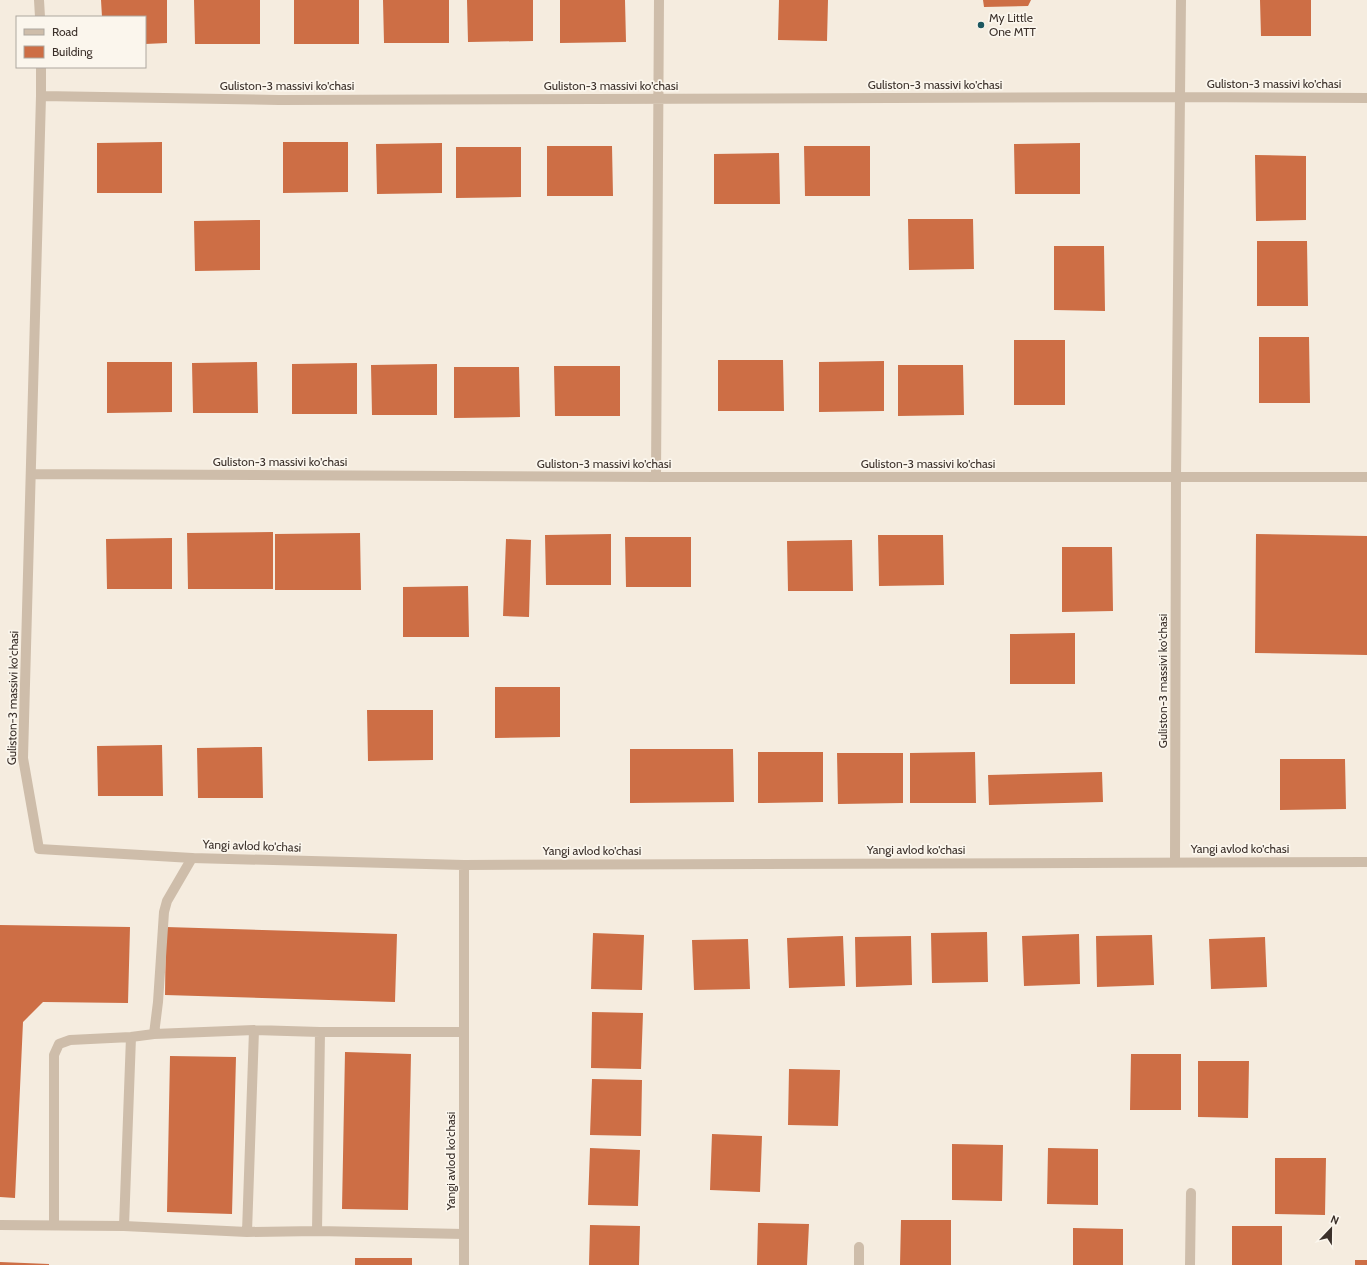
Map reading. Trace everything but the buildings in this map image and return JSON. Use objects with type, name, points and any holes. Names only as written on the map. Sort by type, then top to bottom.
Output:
[{"type":"street","points":[[39,0],[40,16]]},
{"type":"street","points":[[656,477],[659,0]]},
{"type":"street","name":"Guliston-3 massivi ko'chasi","points":[[1175,862],[1176,477],[1181,0]]},
{"type":"street","name":"Guliston-3 massivi ko'chasi","points":[[39,849],[23,758],[41,96],[40,68]]},
{"type":"street","name":"Guliston-3 massivi ko'chasi","points":[[41,96],[279,100],[659,100],[1180,97],[1367,98]]},
{"type":"street","name":"Guliston-3 massivi ko'chasi","points":[[31,474],[656,477],[1367,477]]},
{"type":"street","name":"Yangi avlod ko'chasi","points":[[39,849],[192,858],[464,865],[1367,862]]},
{"type":"street","points":[[154,1034],[158,1002],[164,912],[167,901],[192,858]]},
{"type":"street","name":"Yangi avlod ko'chasi","points":[[464,865],[464,1265]]},
{"type":"street","points":[[247,1232],[254,1030]]},
{"type":"street","points":[[54,1225],[54,1055],[59,1044],[70,1040],[131,1037],[154,1034],[254,1030],[320,1032],[464,1032]]},
{"type":"street","points":[[317,1231],[320,1032]]},
{"type":"street","points":[[124,1226],[131,1037]]},
{"type":"street","points":[[1190,1265],[1191,1193]]},
{"type":"street","points":[[0,1225],[124,1226],[247,1232],[317,1231],[464,1234]]},
{"type":"street","points":[[859,1247],[859,1265]]},
{"type":"place","name":"My Little One MTT","points":[[981,25]]}]
